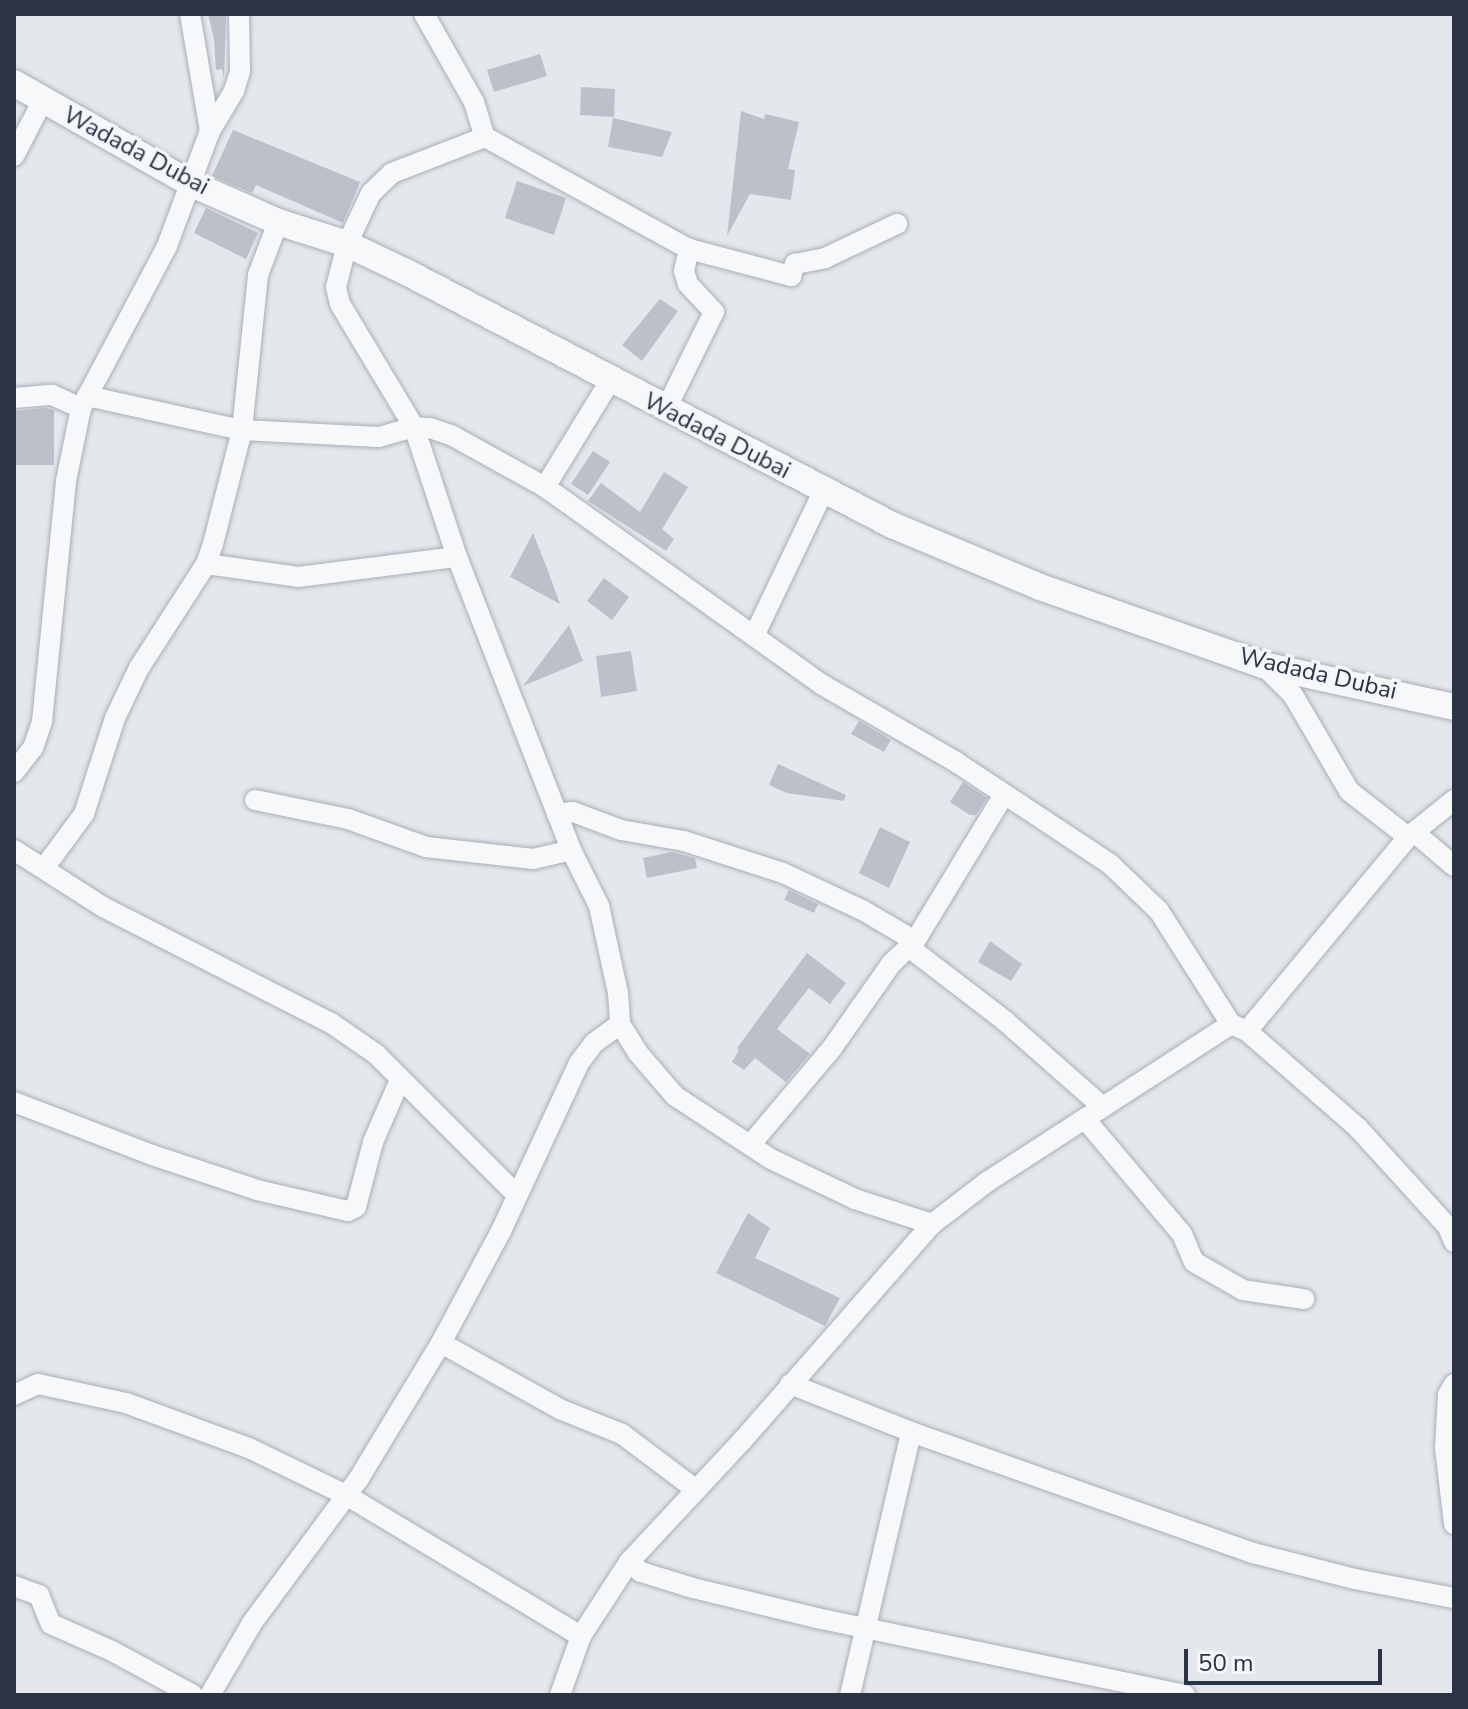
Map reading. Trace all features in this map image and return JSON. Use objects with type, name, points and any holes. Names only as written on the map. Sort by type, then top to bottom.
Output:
[{"type":"street","points":[[190,14],[210,131]]},
{"type":"street","points":[[14,772],[33,748],[42,722],[66,481],[84,402],[167,246],[210,131],[234,91],[240,71],[239,14]]},
{"type":"street","points":[[424,14],[474,102],[485,137],[689,249],[791,276],[795,264],[825,258],[897,224]]},
{"type":"street","name":"Wadada Dubai","points":[[14,83],[192,184],[278,222],[347,244],[892,525],[1040,587],[1263,665],[1454,707]]},
{"type":"street","points":[[14,156],[43,100]]},
{"type":"street","points":[[485,137],[392,173],[371,193],[347,244],[336,287],[340,304],[414,427],[457,557],[571,850],[599,906],[618,993],[620,1024],[638,1053],[675,1096],[771,1159],[855,1199],[932,1224]]},
{"type":"street","points":[[44,868],[84,814],[115,718],[139,668],[206,564],[242,430],[258,275],[278,222]]},
{"type":"street","points":[[666,409],[714,312],[688,284],[684,271],[689,249]]},
{"type":"street","points":[[545,487],[610,381]]},
{"type":"street","points":[[14,398],[52,395],[242,430],[379,437],[414,427],[453,436],[545,487],[821,684],[956,762],[1110,864],[1159,911],[1239,1028],[1358,1128],[1452,1231]]},
{"type":"street","points":[[754,636],[824,490]]},
{"type":"street","points":[[206,564],[298,577],[457,557]]},
{"type":"street","points":[[1263,665],[1293,695],[1349,791],[1454,866]]},
{"type":"street","points":[[751,1144],[832,1048],[891,964],[913,944],[1003,796]]},
{"type":"street","points":[[255,800],[348,819],[426,847],[533,859],[571,850]]},
{"type":"street","points":[[560,1695],[581,1636],[629,1562],[932,1224],[987,1182],[1103,1107],[1239,1028],[1411,834],[1454,800]]},
{"type":"street","points":[[557,814],[573,812],[621,830],[684,841],[783,873],[864,911],[913,944],[1103,1107]]},
{"type":"street","points":[[14,850],[103,907],[331,1023],[376,1054],[517,1195]]},
{"type":"street","points":[[210,1695],[252,1623],[346,1495],[441,1343],[517,1195],[579,1063],[594,1043],[620,1024]]},
{"type":"street","points":[[14,1102],[152,1155],[257,1190],[348,1211],[356,1207],[373,1142],[400,1080]]},
{"type":"street","points":[[1085,1119],[1182,1234],[1194,1262],[1243,1290],[1304,1299]]},
{"type":"street","points":[[441,1343],[562,1410],[622,1434],[695,1489]]},
{"type":"street","points":[[14,1395],[38,1384],[126,1403],[249,1448],[346,1495],[581,1636]]},
{"type":"street","points":[[790,1384],[911,1432],[1253,1553],[1355,1579],[1454,1598]]},
{"type":"street","points":[[1454,1384],[1448,1395],[1445,1448],[1454,1524]]},
{"type":"street","points":[[850,1695],[911,1432]]},
{"type":"street","points":[[629,1562],[641,1572],[693,1588],[864,1628],[1185,1695]]},
{"type":"street","points":[[14,1586],[39,1595],[51,1624],[112,1651],[193,1695]]},
{"type":"building","points":[[208,14],[226,14],[224,78],[222,69],[216,70],[214,39]]},
{"type":"building","points":[[540,54],[547,76],[494,92],[487,70]]},
{"type":"building","points":[[581,87],[615,89],[614,117],[580,115]]},
{"type":"building","points":[[741,111],[764,119],[765,114],[799,122],[788,169],[795,170],[791,200],[750,194],[727,236]]},
{"type":"building","points":[[613,118],[672,132],[662,157],[608,147]]},
{"type":"building","points":[[233,130],[360,182],[343,223],[256,185],[252,193],[212,176]]},
{"type":"building","points":[[517,181],[566,198],[554,235],[505,218]]},
{"type":"building","points":[[206,208],[258,233],[246,259],[194,233]]},
{"type":"building","points":[[660,299],[678,311],[642,361],[622,345]]},
{"type":"building","points":[[54,410],[54,465],[14,465],[14,411]]},
{"type":"building","points":[[593,451],[610,462],[588,495],[571,484]]},
{"type":"building","points":[[664,472],[688,487],[662,529],[674,539],[666,551],[588,501],[601,483],[640,512]]},
{"type":"building","points":[[533,533],[548,571],[560,604],[510,577]]},
{"type":"building","points":[[604,578],[629,597],[612,620],[587,601]]},
{"type":"building","points":[[569,625],[583,661],[523,686]]},
{"type":"building","points":[[631,651],[637,691],[601,697],[596,656]]},
{"type":"building","points":[[859,721],[891,740],[884,752],[851,734]]},
{"type":"building","points":[[778,764],[846,795],[844,801],[787,793],[769,785]]},
{"type":"building","points":[[963,782],[987,798],[976,815],[970,815],[950,802]]},
{"type":"building","points":[[880,827],[910,842],[889,888],[859,873]]},
{"type":"building","points":[[671,852],[695,858],[697,868],[647,878],[643,858]]},
{"type":"building","points":[[789,890],[818,904],[814,913],[784,900]]},
{"type":"building","points":[[990,941],[1022,964],[1011,981],[978,962]]},
{"type":"building","points":[[807,953],[846,983],[830,1004],[809,988],[777,1029],[810,1054],[786,1082],[755,1058],[744,1070],[732,1062],[739,1050],[737,1048]]},
{"type":"building","points":[[748,1213],[770,1228],[755,1258],[840,1298],[825,1326],[716,1273]]}]
